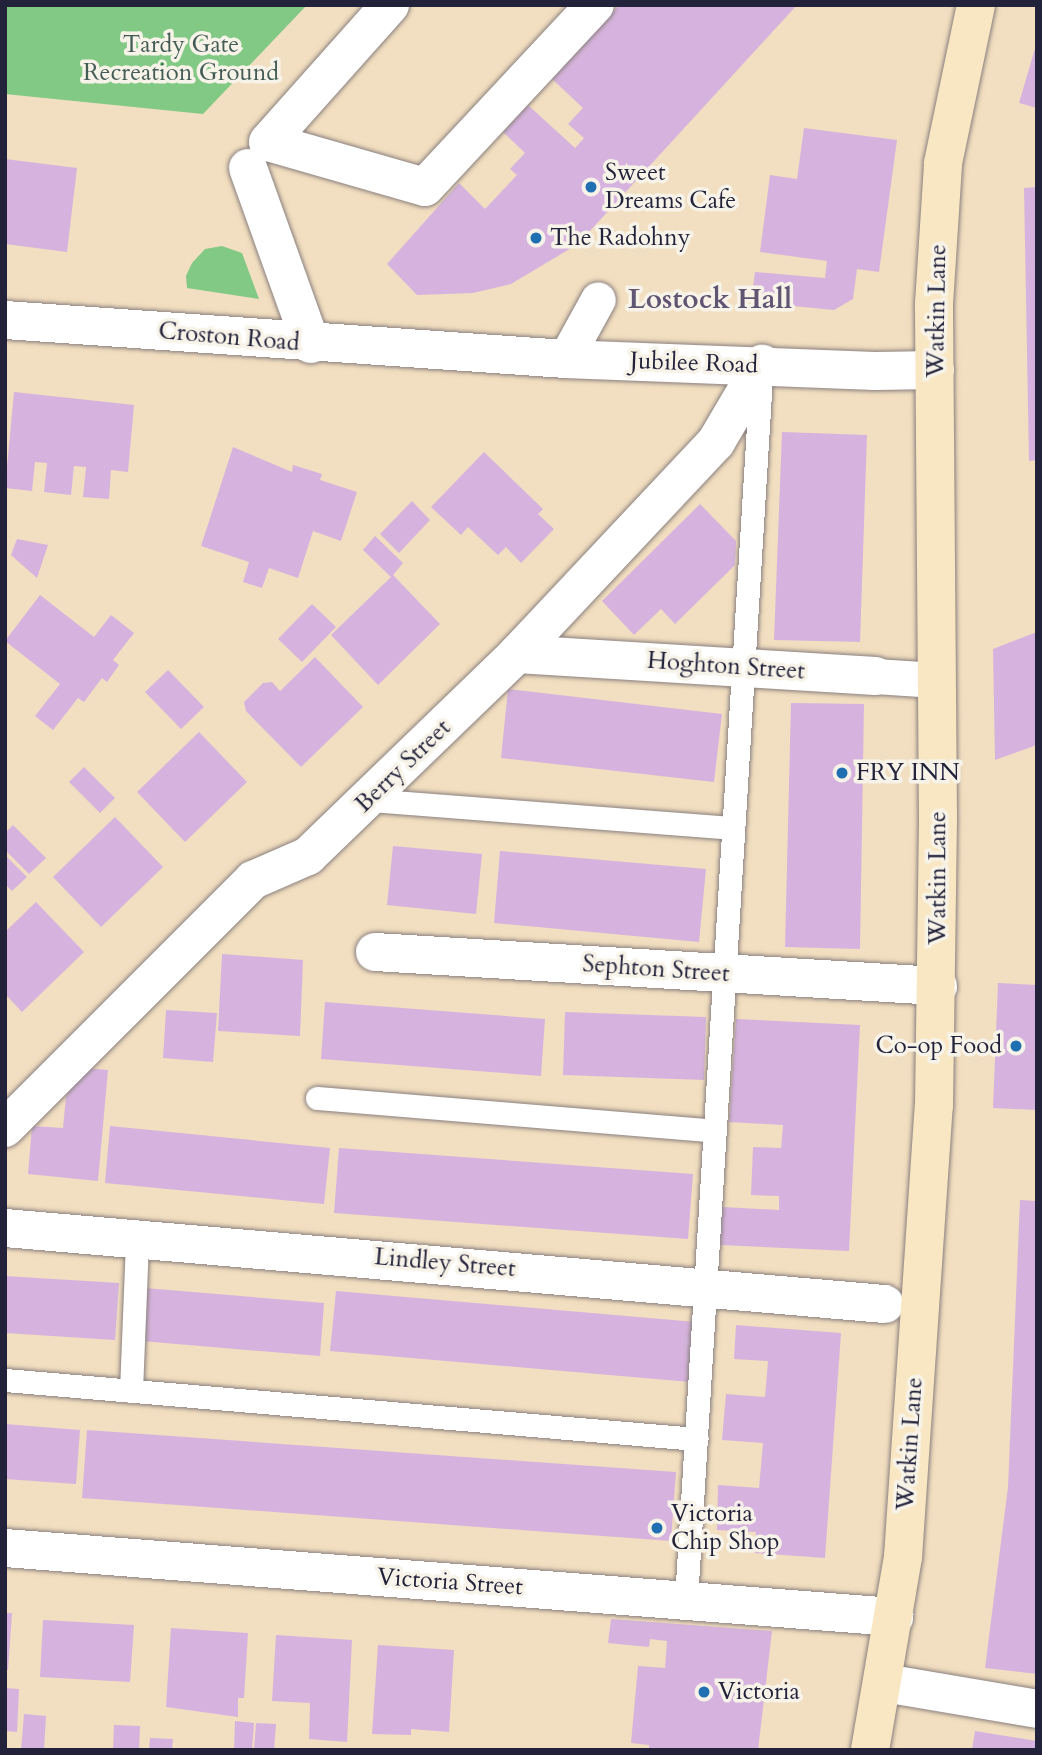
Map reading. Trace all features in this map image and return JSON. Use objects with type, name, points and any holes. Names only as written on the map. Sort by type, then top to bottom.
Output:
[{"type":"main road","name":"Watkin Lane","points":[[870,1750],[884,1683],[902,1557],[902,1306],[938,986],[934,304],[943,163],[976,5]]},
{"type":"street","points":[[390,5],[268,142],[425,187],[595,5]]},
{"type":"street","points":[[248,168],[312,344]]},
{"type":"street","points":[[565,359],[598,299]]},
{"type":"street","name":"Croston Road","points":[[5,320],[312,344],[453,351]]},
{"type":"street","name":"Jubilee Road","points":[[453,351],[565,359],[762,364],[874,372],[935,370]]},
{"type":"street","name":"Berry Street","points":[[5,1128],[253,880],[308,856],[369,800],[517,654],[716,442],[762,364]]},
{"type":"street","name":"Hoghton Street","points":[[517,654],[743,665],[936,680]]},
{"type":"street","name":"Sephton Street","points":[[375,952],[938,986]]},
{"type":"street","name":"Lindley Street","points":[[5,1228],[137,1242],[705,1286],[902,1306]]},
{"type":"street","name":"Victoria Street","points":[[5,1548],[894,1617]]},
{"type":"street","points":[[884,1683],[1037,1709]]},
{"type":"lane","points":[[686,1600],[762,364]]},
{"type":"lane","points":[[369,800],[733,828]]},
{"type":"lane","points":[[317,1098],[715,1131]]},
{"type":"lane","points":[[131,1391],[137,1242]]},
{"type":"lane","points":[[5,1380],[696,1439]]},
{"type":"green space","name":"Tardy Gate Recreation Ground","points":[[5,5],[307,5],[203,114],[5,94]]},
{"type":"green space","points":[[222,246],[242,253],[259,299],[187,288],[186,276],[192,263],[205,249]]},
{"type":"building","points":[[619,5],[797,5],[578,244],[511,284],[473,293],[417,295],[387,264],[459,183],[485,209],[517,175],[510,169],[525,153],[503,132],[528,105],[575,148],[584,138],[568,124],[583,108],[552,79]]},
{"type":"building","points":[[1037,45],[1037,108],[1019,103]]},
{"type":"building","points":[[804,128],[897,140],[879,272],[857,269],[853,299],[834,310],[751,302],[755,272],[825,278],[827,261],[760,252],[770,175],[797,179]]},
{"type":"building","points":[[5,159],[77,168],[67,252],[5,244]]},
{"type":"building","points":[[1037,187],[1037,460],[1029,461],[1024,188]]},
{"type":"building","points":[[14,392],[134,405],[128,472],[111,470],[109,499],[83,497],[86,467],[74,466],[71,495],[44,492],[47,463],[35,462],[32,491],[5,488]]},
{"type":"building","points":[[782,432],[867,435],[860,642],[774,640]]},
{"type":"building","points":[[233,447],[292,472],[293,465],[322,474],[320,480],[357,492],[341,541],[313,531],[298,578],[269,568],[262,588],[243,582],[249,562],[201,546]]},
{"type":"building","points":[[484,452],[543,509],[538,514],[554,529],[521,563],[506,547],[498,555],[468,527],[461,535],[431,507]]},
{"type":"building","points":[[412,501],[430,520],[399,553],[380,534]]},
{"type":"building","points":[[700,504],[736,541],[735,565],[675,624],[661,609],[634,635],[602,601]]},
{"type":"building","points":[[375,536],[403,563],[393,575],[440,624],[378,685],[331,635],[391,577],[363,550]]},
{"type":"building","points":[[17,539],[48,545],[37,578],[11,555]]},
{"type":"building","points":[[40,595],[94,637],[111,615],[134,633],[113,660],[119,665],[107,682],[102,678],[84,702],[78,698],[53,730],[35,716],[60,684],[5,641]]},
{"type":"building","points":[[312,604],[336,627],[302,662],[278,639]]},
{"type":"building","points":[[1037,632],[1037,745],[995,760],[993,649]]},
{"type":"building","points":[[315,657],[363,707],[301,767],[246,711],[244,702],[263,683],[272,682],[280,691]]},
{"type":"building","points":[[168,670],[204,707],[181,729],[145,692]]},
{"type":"building","points":[[508,689],[722,714],[714,782],[501,758]]},
{"type":"building","points":[[791,703],[864,704],[860,949],[785,947]]},
{"type":"building","points":[[199,732],[247,782],[185,842],[137,792]]},
{"type":"building","points":[[84,767],[115,798],[100,813],[69,782]]},
{"type":"building","points":[[115,817],[163,867],[101,927],[53,877]]},
{"type":"building","points":[[13,825],[46,858],[29,874],[5,850],[5,833]]},
{"type":"building","points":[[393,846],[482,854],[476,914],[387,905]]},
{"type":"building","points":[[500,851],[706,869],[699,942],[494,923]]},
{"type":"building","points":[[5,855],[27,877],[12,891],[5,884]]},
{"type":"building","points":[[36,902],[84,952],[22,1012],[5,994],[5,932]]},
{"type":"building","points":[[222,954],[303,960],[300,1036],[218,1031]]},
{"type":"building","name":"Co-op Food","points":[[998,983],[1037,985],[1037,1110],[993,1108]]},
{"type":"building","points":[[325,1002],[545,1019],[541,1076],[321,1059]]},
{"type":"building","points":[[166,1010],[217,1013],[213,1062],[163,1058]]},
{"type":"building","points":[[565,1012],[706,1017],[704,1080],[563,1075]]},
{"type":"building","points":[[736,1019],[860,1025],[849,1251],[720,1245],[722,1207],[779,1210],[779,1196],[751,1195],[753,1147],[781,1148],[783,1125],[729,1122]]},
{"type":"building","points":[[86,1068],[108,1070],[98,1181],[28,1174],[32,1126],[63,1128],[66,1096]]},
{"type":"building","points":[[110,1126],[330,1148],[324,1204],[105,1183]]},
{"type":"building","points":[[339,1148],[693,1174],[688,1239],[334,1213]]},
{"type":"building","points":[[1020,1200],[1037,1201],[1037,1674],[985,1668],[1008,1487]]},
{"type":"building","points":[[5,1276],[119,1283],[115,1340],[5,1333]]},
{"type":"building","points":[[145,1288],[324,1303],[320,1356],[141,1341]]},
{"type":"building","points":[[336,1291],[696,1322],[690,1382],[330,1351]]},
{"type":"building","points":[[736,1325],[841,1333],[825,1558],[755,1553],[756,1532],[717,1530],[718,1485],[759,1488],[763,1443],[722,1440],[726,1394],[765,1397],[768,1361],[734,1359]]},
{"type":"building","points":[[5,1424],[80,1430],[76,1484],[5,1479]]},
{"type":"building","points":[[87,1430],[676,1472],[671,1541],[82,1498]]},
{"type":"building","points":[[5,1613],[12,1613],[8,1670],[5,1670]]},
{"type":"building","points":[[611,1619],[772,1631],[758,1750],[649,1750],[649,1745],[631,1743],[638,1666],[665,1668],[667,1641],[650,1639],[649,1647],[608,1643]]},
{"type":"building","points":[[43,1620],[134,1625],[130,1682],[40,1677]]},
{"type":"building","points":[[171,1628],[248,1633],[244,1698],[238,1698],[238,1717],[166,1707]]},
{"type":"building","points":[[276,1635],[352,1640],[347,1742],[309,1739],[310,1703],[272,1701]]},
{"type":"building","points":[[378,1645],[454,1650],[449,1732],[411,1729],[411,1735],[372,1734]]},
{"type":"building","points":[[5,1688],[19,1689],[17,1732],[5,1731]]},
{"type":"building","points":[[24,1714],[46,1716],[44,1750],[21,1750]]},
{"type":"building","points":[[235,1721],[254,1723],[252,1750],[234,1750]]},
{"type":"building","points":[[256,1723],[276,1724],[274,1750],[254,1750]]},
{"type":"building","points":[[114,1725],[140,1726],[139,1750],[113,1750]]},
{"type":"building","points":[[975,1731],[1037,1741],[1037,1750],[972,1750]]},
{"type":"building","points":[[150,1738],[173,1739],[172,1750],[149,1750]]},
{"type":"place","name":"Sweet Dreams Cafe","points":[[591,187]]},
{"type":"place","name":"The Radohny","points":[[536,238]]},
{"type":"place","name":"FRY INN","points":[[842,773]]},
{"type":"place","name":"Co-op Food","points":[[1016,1046]]},
{"type":"place","name":"Victoria Chip Shop","points":[[657,1528]]},
{"type":"place","name":"Victoria","points":[[704,1692]]},
{"type":"district","name":"Lostock Hall","points":[[710,299]]}]
